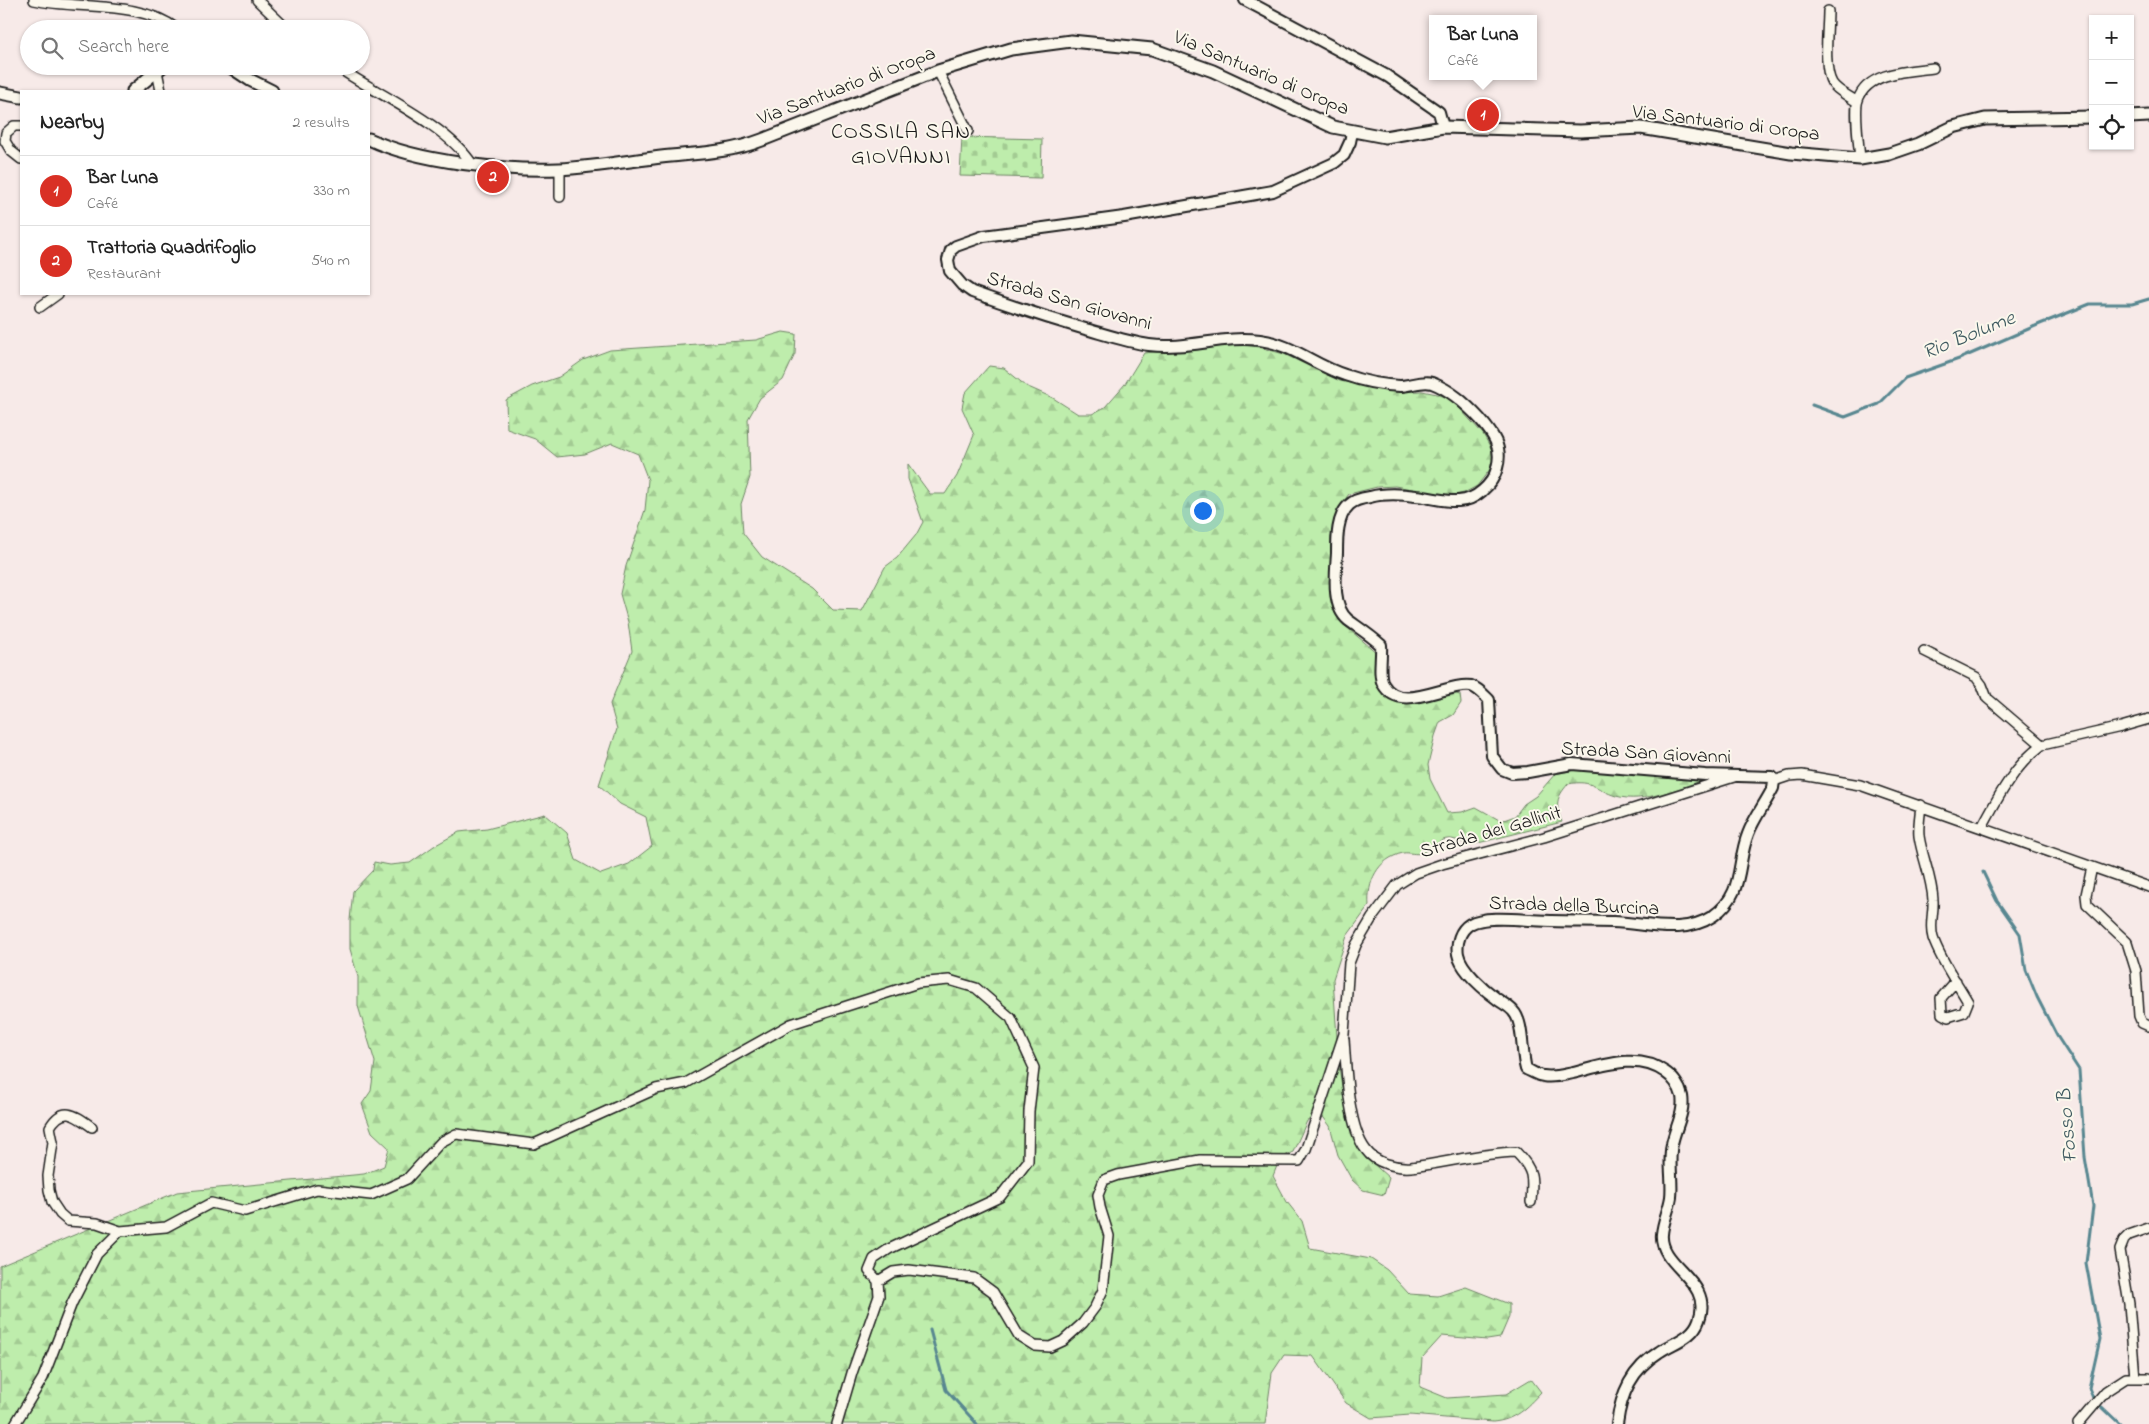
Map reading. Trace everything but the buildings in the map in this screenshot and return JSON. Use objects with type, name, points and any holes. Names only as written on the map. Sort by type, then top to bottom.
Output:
[{"type":"main road","name":"Via Santuario di Oropa","points":[[370,140],[383,146],[418,156],[472,164],[526,168],[560,169],[720,152],[742,148],[938,71],[1010,49],[1071,41],[1152,49],[1213,71],[1334,127],[1385,137],[1444,127],[1580,131],[1641,128],[1791,153],[1860,159],[1889,154],[1918,144],[1954,127],[1985,119],[2089,117]]},
{"type":"main road","points":[[134,90],[152,75]]},
{"type":"main road","points":[[242,75],[270,90]]},
{"type":"main road","points":[[0,93],[20,97]]},
{"type":"main road","points":[[2134,117],[2149,116]]},
{"type":"street","points":[[34,0],[138,11],[156,16],[162,20]]},
{"type":"street","points":[[258,0],[278,20]]},
{"type":"street","points":[[1245,0],[1387,76],[1439,112],[1444,127]]},
{"type":"street","points":[[1828,11],[1827,67],[1830,81],[1857,102]]},
{"type":"street","points":[[1860,159],[1857,102],[1867,86],[1874,81],[1897,72],[1933,68]]},
{"type":"street","points":[[938,71],[968,131]]},
{"type":"street","points":[[160,75],[161,90]]},
{"type":"street","points":[[350,75],[441,132],[462,150],[472,164]]},
{"type":"street","points":[[20,126],[14,126],[6,133],[5,141],[20,158]]},
{"type":"street","name":"Strada San Giovanni","points":[[1352,132],[1344,155],[1334,162],[1273,191],[1124,217],[984,236],[956,246],[951,250],[948,260],[950,271],[962,285],[972,292],[1120,339],[1151,346],[1188,346],[1224,338],[1260,340],[1292,348],[1328,369],[1345,375],[1401,386],[1429,382],[1450,392],[1480,419],[1496,440],[1500,454],[1497,471],[1489,485],[1469,500],[1454,502],[1398,494],[1378,495],[1361,499],[1350,504],[1343,512],[1340,523],[1336,565],[1337,599],[1346,618],[1381,646],[1381,675],[1383,684],[1395,694],[1405,696],[1417,696],[1470,686],[1482,692],[1489,700],[1492,756],[1502,769],[1512,773],[1572,764],[1737,776],[1768,776],[1774,781]]},
{"type":"street","points":[[560,169],[560,197]]},
{"type":"street","points":[[40,307],[57,295]]},
{"type":"street","points":[[1924,651],[1976,677],[1982,685],[1987,698],[2042,745]]},
{"type":"street","points":[[1982,827],[2014,773],[2032,752],[2042,745],[2121,727],[2149,718]]},
{"type":"street","points":[[1774,781],[1788,776],[1802,775],[1860,785],[2149,887]]},
{"type":"street","name":"Strada dei Gallinit","points":[[878,1281],[893,1272],[909,1270],[974,1278],[993,1292],[1019,1336],[1035,1346],[1050,1347],[1063,1341],[1089,1315],[1103,1290],[1109,1236],[1098,1195],[1104,1180],[1118,1175],[1200,1160],[1300,1161],[1306,1149],[1344,1034],[1349,963],[1356,945],[1372,918],[1397,885],[1406,879],[1442,864],[1544,837],[1737,776]]},
{"type":"street","name":"Strada della Burcina","points":[[1617,1424],[1621,1402],[1632,1376],[1643,1364],[1660,1351],[1691,1334],[1700,1318],[1702,1308],[1696,1288],[1666,1251],[1662,1235],[1671,1196],[1670,1157],[1682,1107],[1680,1092],[1664,1071],[1644,1063],[1615,1062],[1555,1077],[1542,1076],[1526,1069],[1522,1056],[1520,1025],[1513,1011],[1473,978],[1458,956],[1457,942],[1463,931],[1470,924],[1506,918],[1616,922],[1675,928],[1704,921],[1714,915],[1733,893],[1739,879],[1748,833],[1767,801],[1774,781]]},
{"type":"street","points":[[1921,805],[1919,837],[1933,900],[1931,923],[1933,936],[1940,956],[1956,981]]},
{"type":"street","points":[[2092,867],[2086,896],[2087,904],[2127,942],[2136,971],[2139,1016],[2142,1023],[2149,1026]]},
{"type":"street","points":[[92,1127],[75,1115],[67,1114],[55,1119],[50,1127],[53,1142],[48,1176],[50,1196],[60,1214],[68,1221],[97,1223],[120,1231],[166,1227],[211,1204],[245,1211],[317,1188],[371,1195],[407,1180],[441,1142],[456,1134],[534,1144],[656,1089],[686,1083],[791,1024],[918,983],[949,980],[976,988],[1011,1018],[1034,1068],[1029,1111],[1028,1160],[1000,1197],[889,1249],[874,1259],[869,1271],[878,1281],[879,1296],[837,1424]]},
{"type":"street","points":[[1344,1034],[1347,1083],[1354,1124],[1366,1150],[1380,1161],[1395,1167],[1410,1167],[1492,1153],[1516,1152],[1529,1165],[1533,1184],[1531,1202]]},
{"type":"street","points":[[2135,1378],[2129,1304],[2120,1250],[2129,1234],[2149,1228]]},
{"type":"street","points":[[15,1424],[43,1378],[72,1303],[97,1254],[120,1231]]},
{"type":"street","points":[[2078,1424],[2106,1391],[2126,1378],[2149,1378]]},
{"type":"green space","points":[[962,137],[1042,139],[1041,178],[960,176]]},
{"type":"green space","points":[[783,332],[796,334],[795,354],[783,380],[760,398],[748,419],[750,477],[741,504],[743,533],[762,557],[812,589],[833,610],[862,611],[885,567],[897,558],[916,535],[923,522],[908,479],[908,464],[930,494],[945,494],[957,476],[974,435],[962,408],[965,393],[989,366],[1004,368],[1026,386],[1053,398],[1078,414],[1092,414],[1105,407],[1125,384],[1144,353],[1236,344],[1259,347],[1284,354],[1340,381],[1396,392],[1422,391],[1451,399],[1483,434],[1494,458],[1491,468],[1477,486],[1464,493],[1450,496],[1395,486],[1377,487],[1349,494],[1341,505],[1331,537],[1330,597],[1344,625],[1377,653],[1376,673],[1380,688],[1387,696],[1397,701],[1425,700],[1456,694],[1460,695],[1461,703],[1453,715],[1440,722],[1428,765],[1430,779],[1447,813],[1462,812],[1476,807],[1501,821],[1515,816],[1524,804],[1536,796],[1555,774],[1579,769],[1704,780],[1661,794],[1638,798],[1627,798],[1609,794],[1589,784],[1568,784],[1561,793],[1558,802],[1558,810],[1562,822],[1470,845],[1453,839],[1447,839],[1421,853],[1403,853],[1386,860],[1372,880],[1369,906],[1347,936],[1333,979],[1339,1067],[1347,1118],[1359,1146],[1368,1159],[1389,1178],[1384,1195],[1363,1190],[1352,1180],[1338,1155],[1330,1126],[1321,1114],[1307,1121],[1293,1152],[1280,1158],[1273,1176],[1287,1202],[1302,1221],[1310,1248],[1371,1259],[1387,1270],[1409,1294],[1438,1296],[1466,1287],[1509,1304],[1509,1317],[1500,1338],[1487,1340],[1442,1336],[1422,1358],[1420,1387],[1447,1398],[1506,1394],[1531,1379],[1541,1392],[1514,1416],[1501,1421],[1493,1422],[1410,1415],[1371,1418],[1346,1403],[1313,1356],[1284,1355],[1272,1373],[1265,1424],[0,1424],[0,1266],[177,1192],[364,1174],[384,1166],[389,1148],[372,1132],[362,1104],[371,1091],[375,1062],[358,1006],[358,977],[350,949],[353,891],[373,870],[374,862],[390,865],[410,863],[434,846],[459,832],[487,829],[545,814],[567,833],[576,860],[601,874],[629,864],[652,846],[646,817],[620,804],[599,785],[617,729],[610,704],[632,651],[628,622],[620,594],[626,566],[645,510],[648,480],[638,454],[612,443],[585,454],[557,457],[535,439],[507,429],[506,400],[532,386],[559,377],[583,360],[610,350],[756,340]]},
{"type":"waterway","name":"Rio Bolume","points":[[1812,405],[1845,417],[1879,404],[1905,378],[1959,359],[2090,304],[2132,304],[2149,299]]},
{"type":"waterway","name":"Fosso B","points":[[1983,872],[1997,901],[2020,934],[2026,970],[2037,997],[2057,1036],[2079,1070],[2085,1157],[2093,1206],[2086,1263],[2100,1339],[2089,1388],[2093,1398]]},
{"type":"waterway","points":[[930,1330],[946,1390],[977,1424]]},
{"type":"waterway","name":"Fosso B","points":[[2102,1407],[2120,1424]]},
{"type":"place","name":"Bar Luna","points":[[1483,115]]},
{"type":"place","name":"Trattoria Quadrifoglio","points":[[493,177]]},
{"type":"district","name":"COSSILA SAN GIOVANNI","points":[[901,146]]}]
